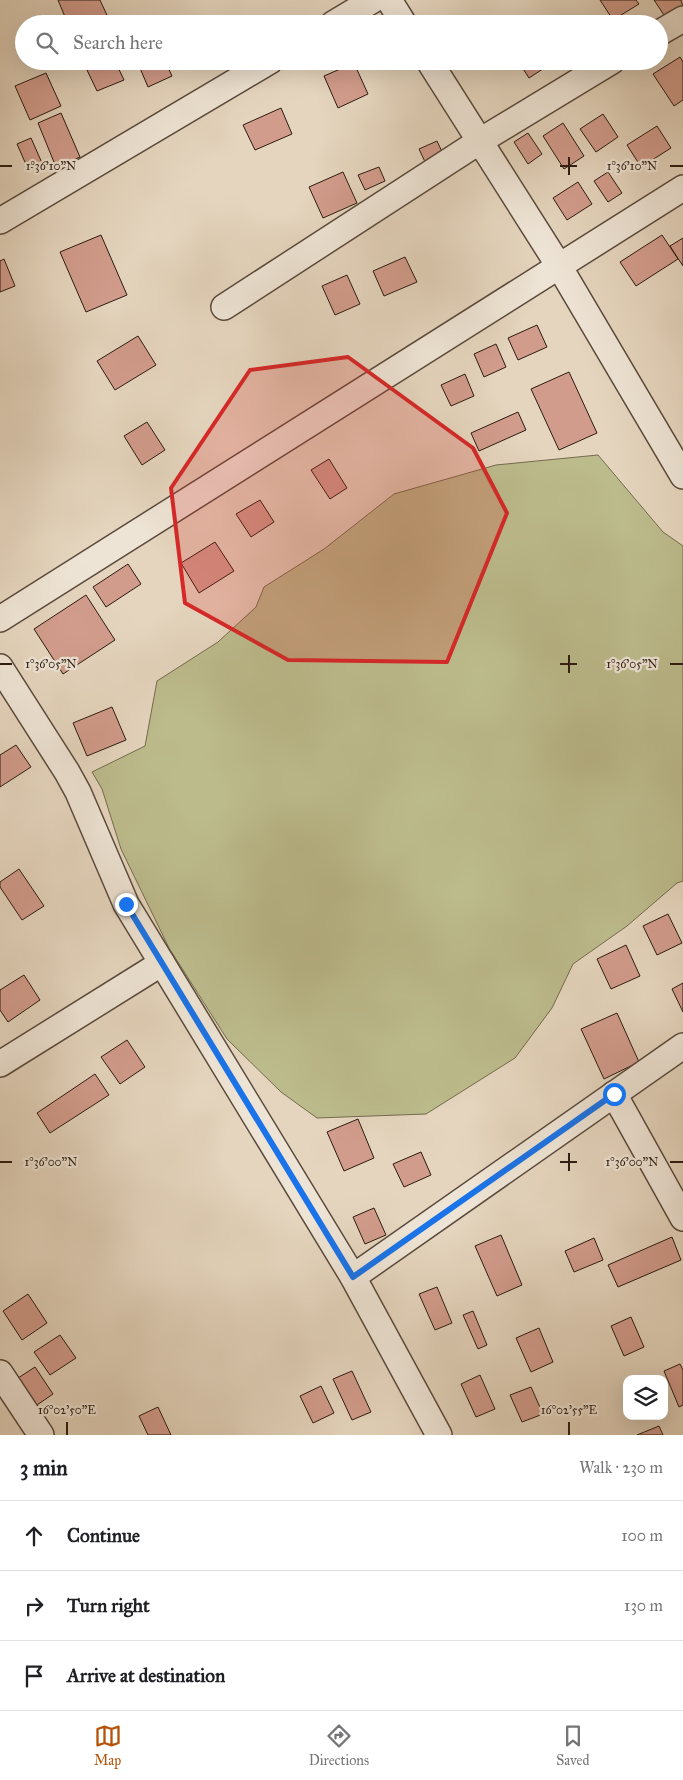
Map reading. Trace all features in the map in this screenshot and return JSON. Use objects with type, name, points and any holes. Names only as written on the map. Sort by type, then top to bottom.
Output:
[{"type":"street","points":[[348,15],[374,0]]},
{"type":"street","points":[[389,0],[398,15]]},
{"type":"street","points":[[668,28],[683,19]]},
{"type":"street","points":[[0,221],[255,70]]},
{"type":"street","points":[[435,70],[560,266],[683,476]]},
{"type":"street","points":[[224,307],[480,141],[597,70]]},
{"type":"street","points":[[0,618],[683,188]]},
{"type":"street","points":[[0,667],[78,792],[126,904],[353,1277],[439,1435]]},
{"type":"street","points":[[0,1064],[162,963]]},
{"type":"street","points":[[353,1277],[683,1046]]},
{"type":"street","points":[[614,1094],[683,1218]]},
{"type":"street","points":[[0,1373],[41,1435]]},
{"type":"highlighted area","points":[[348,357],[473,448],[507,513],[447,662],[288,660],[185,603],[171,488],[250,370]]},
{"type":"shaded area","points":[[598,455],[663,532],[683,546],[683,881],[677,883],[627,926],[573,964],[552,1008],[515,1058],[426,1114],[317,1118],[281,1092],[227,1039],[169,948],[121,849],[102,789],[92,772],[145,746],[157,681],[218,642],[256,607],[264,587],[324,549],[394,494],[496,465]]},
{"type":"building","points":[[58,0],[100,0],[107,15],[64,15]]},
{"type":"building","points":[[600,0],[636,0],[639,4],[621,15],[610,15]]},
{"type":"building","points":[[654,0],[681,0],[683,7],[668,17],[668,15],[664,15]]},
{"type":"building","points":[[680,57],[683,62],[683,100],[674,106],[653,74],[659,70],[668,70],[668,65]]},
{"type":"building","points":[[87,70],[119,70],[124,80],[97,91]]},
{"type":"building","points":[[141,70],[169,70],[172,76],[148,87]]},
{"type":"building","points":[[338,70],[357,70],[368,94],[338,108],[324,76]]},
{"type":"building","points":[[524,70],[541,70],[529,78]]},
{"type":"building","points":[[46,73],[61,106],[30,120],[15,86]]},
{"type":"building","points":[[281,108],[292,134],[255,150],[243,125]]},
{"type":"building","points":[[61,113],[80,157],[56,167],[38,123]]},
{"type":"building","points":[[603,114],[618,137],[596,152],[580,129]]},
{"type":"building","points":[[563,123],[584,156],[564,169],[543,136]]},
{"type":"building","points":[[657,126],[671,148],[641,167],[627,145]]},
{"type":"building","points":[[528,133],[542,154],[528,164],[514,142]]},
{"type":"building","points":[[31,138],[42,163],[28,169],[17,144]]},
{"type":"building","points":[[437,141],[444,156],[426,164],[419,149]]},
{"type":"building","points":[[379,167],[385,181],[365,190],[358,175]]},
{"type":"building","points":[[343,172],[357,203],[323,218],[309,187]]},
{"type":"building","points":[[608,172],[622,193],[608,202],[594,181]]},
{"type":"building","points":[[578,182],[592,204],[567,220],[553,198]]},
{"type":"building","points":[[101,235],[127,295],[86,312],[60,252]]},
{"type":"building","points":[[662,235],[678,259],[636,286],[620,262]]},
{"type":"building","points":[[683,238],[683,266],[670,246]]},
{"type":"building","points":[[405,257],[417,282],[384,296],[373,271]]},
{"type":"building","points":[[4,259],[15,286],[0,292],[0,261]]},
{"type":"building","points":[[347,275],[360,304],[335,315],[322,286]]},
{"type":"building","points":[[537,325],[547,347],[518,360],[508,338]]},
{"type":"building","points":[[138,336],[156,365],[115,390],[97,361]]},
{"type":"building","points":[[496,344],[506,367],[484,377],[474,354]]},
{"type":"building","points":[[569,372],[597,433],[559,450],[531,389]]},
{"type":"building","points":[[465,374],[474,396],[451,406],[441,385]]},
{"type":"building","points":[[518,412],[526,430],[479,451],[471,433]]},
{"type":"building","points":[[147,422],[165,450],[142,465],[124,436]]},
{"type":"building","points":[[329,459],[347,488],[330,499],[311,470]]},
{"type":"building","points":[[260,500],[274,522],[251,537],[236,514]]},
{"type":"building","points":[[215,542],[234,571],[199,593],[181,563]]},
{"type":"building","points":[[128,564],[141,584],[106,607],[93,587]]},
{"type":"building","points":[[86,595],[115,640],[63,674],[34,629]]},
{"type":"building","points":[[112,707],[126,740],[87,756],[73,723]]},
{"type":"building","points":[[16,745],[31,767],[0,787],[0,755]]},
{"type":"building","points":[[19,869],[44,906],[22,920],[0,887],[0,882]]},
{"type":"building","points":[[668,914],[682,943],[657,955],[643,926]]},
{"type":"building","points":[[626,945],[640,976],[611,989],[597,959]]},
{"type":"building","points":[[24,975],[40,1000],[8,1022],[0,1010],[0,990]]},
{"type":"building","points":[[683,983],[683,1012],[672,989]]},
{"type":"building","points":[[617,1013],[639,1062],[604,1079],[581,1029]]},
{"type":"building","points":[[127,1040],[145,1067],[120,1084],[101,1057]]},
{"type":"building","points":[[95,1074],[109,1095],[50,1133],[37,1113]]},
{"type":"building","points":[[358,1119],[374,1158],[344,1171],[327,1132]]},
{"type":"building","points":[[421,1152],[431,1175],[404,1187],[393,1164]]},
{"type":"building","points":[[374,1208],[386,1235],[365,1244],[353,1217]]},
{"type":"building","points":[[501,1235],[522,1285],[497,1296],[475,1246]]},
{"type":"building","points":[[672,1237],[681,1260],[618,1287],[608,1265]]},
{"type":"building","points":[[594,1238],[603,1260],[574,1272],[565,1251]]},
{"type":"building","points":[[437,1287],[452,1323],[435,1330],[419,1294]]},
{"type":"building","points":[[28,1294],[47,1323],[22,1340],[3,1311]]},
{"type":"building","points":[[473,1311],[487,1345],[478,1349],[463,1315]]},
{"type":"building","points":[[631,1317],[644,1347],[624,1356],[611,1326]]},
{"type":"building","points":[[539,1328],[553,1362],[531,1372],[516,1338]]},
{"type":"building","points":[[60,1335],[76,1358],[50,1375],[34,1352]]},
{"type":"building","points":[[680,1364],[683,1370],[683,1405],[679,1407],[668,1381],[668,1375],[666,1375],[664,1371]]},
{"type":"building","points":[[35,1367],[53,1394],[34,1407],[15,1380]]},
{"type":"building","points":[[352,1371],[371,1412],[352,1420],[333,1379]]},
{"type":"building","points":[[480,1375],[495,1409],[476,1417],[461,1384]]},
{"type":"building","points":[[321,1386],[334,1413],[313,1423],[300,1396]]},
{"type":"building","points":[[531,1387],[543,1414],[522,1422],[510,1395]]},
{"type":"building","points":[[158,1407],[171,1435],[148,1435],[139,1416]]},
{"type":"building","points":[[659,1426],[663,1435],[637,1435]]},
{"type":"route","points":[[126,904],[353,1277],[614,1094]]}]
